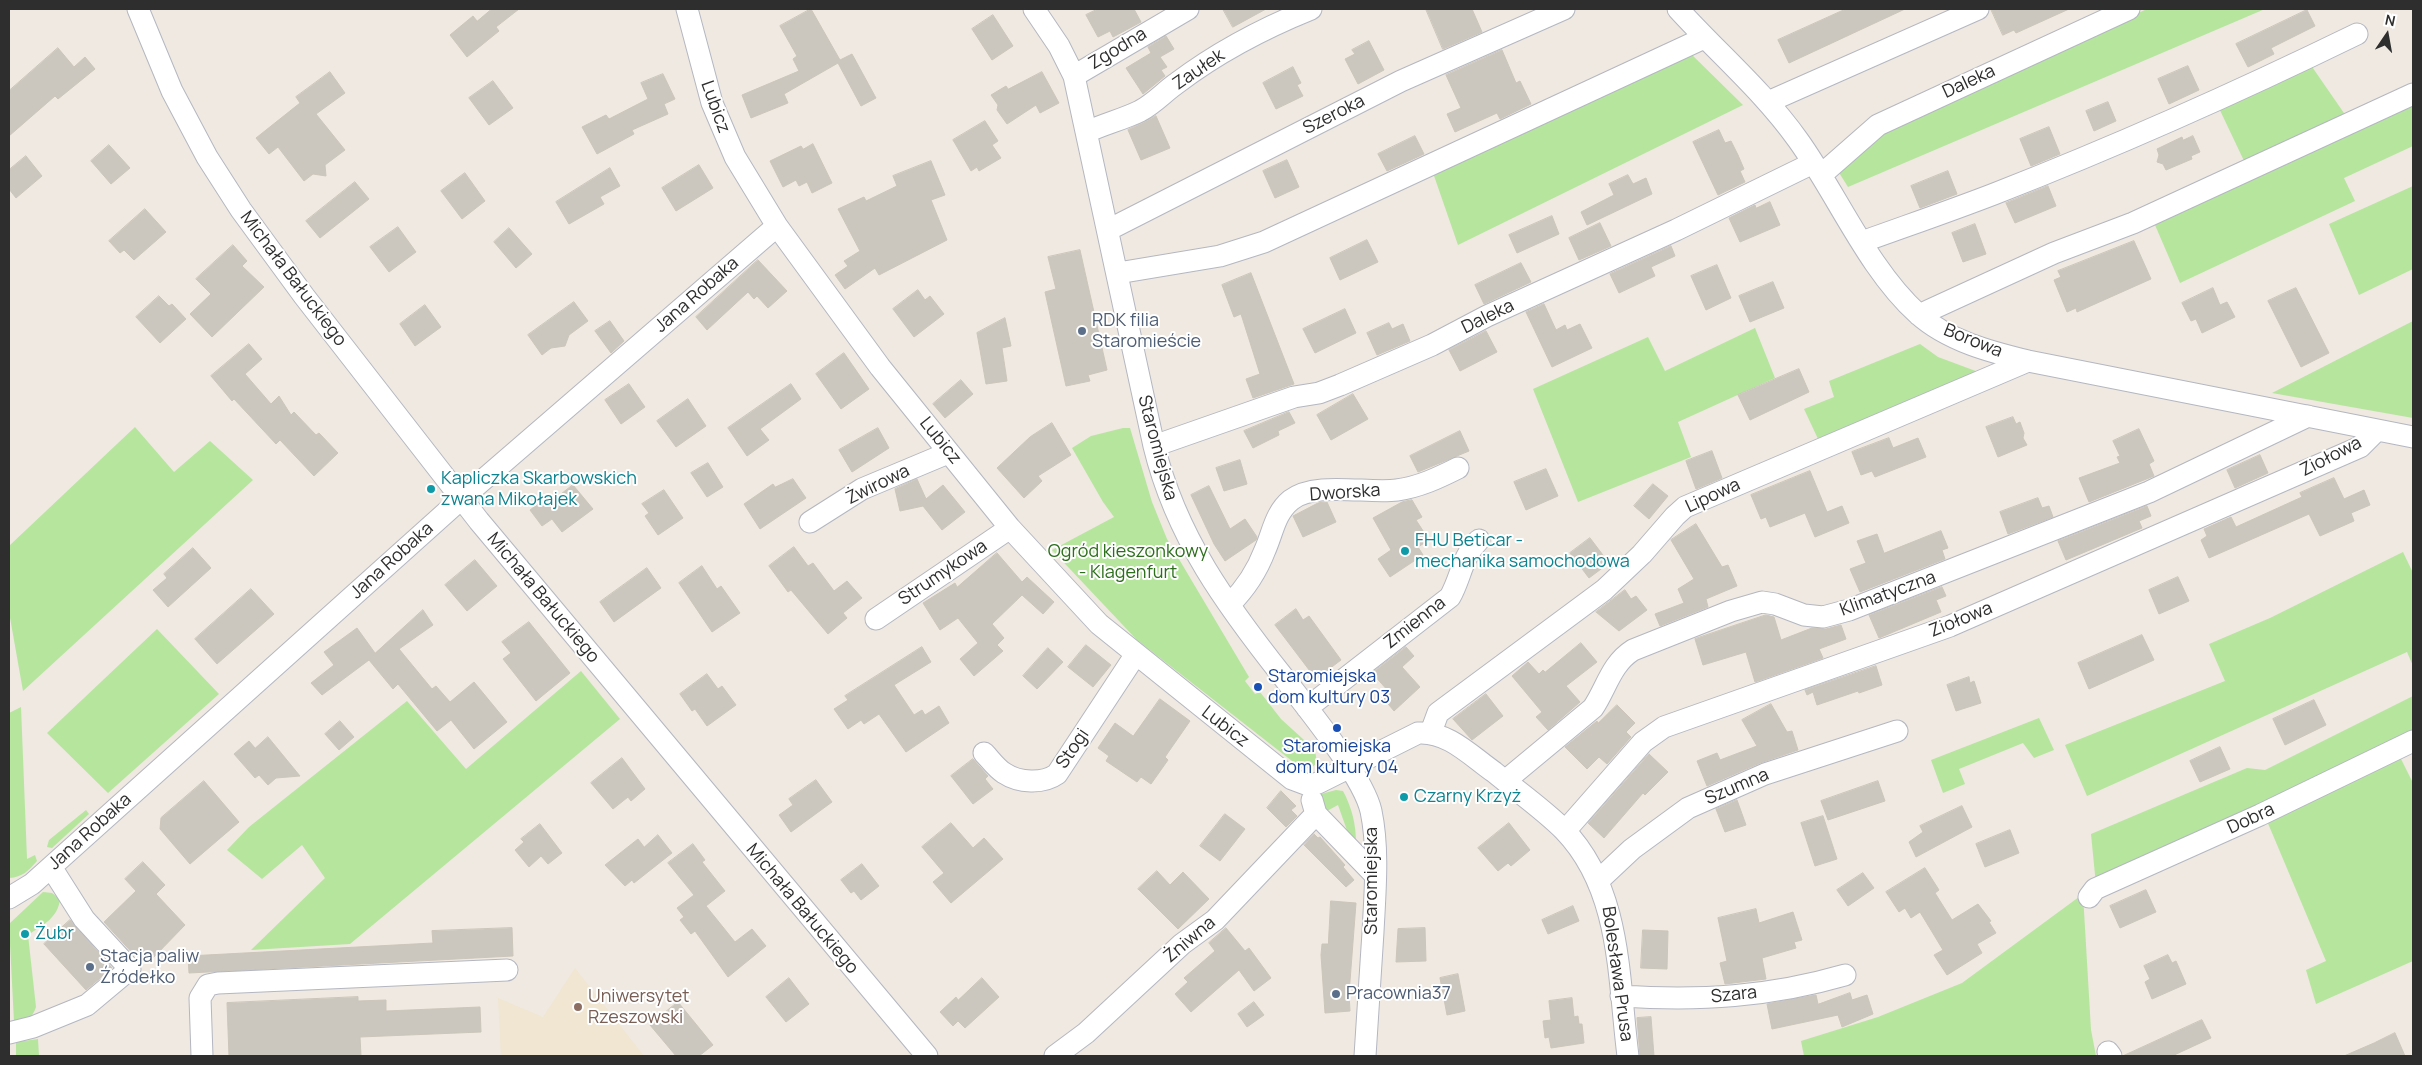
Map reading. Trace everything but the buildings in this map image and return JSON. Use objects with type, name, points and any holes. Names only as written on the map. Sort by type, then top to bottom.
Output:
[{"type":"street","name":"Michała Bałuckiego","points":[[138,9],[172,91],[207,157],[304,296],[461,499],[927,1056]]},
{"type":"street","name":"Lubicz","points":[[687,9],[702,72],[716,114],[735,157],[777,226],[880,367],[1010,528],[1099,624],[1292,779],[1308,786]]},
{"type":"street","name":"Staromiejska","points":[[1034,9],[1059,46],[1074,76],[1154,446],[1169,498],[1186,535],[1214,583],[1350,769],[1370,810],[1374,832],[1375,875],[1365,1056]]},
{"type":"street","name":"Zgodna","points":[[1074,76],[1188,9]]},
{"type":"street","name":"Zaułek","points":[[1087,132],[1139,111],[1157,101],[1176,83],[1251,36],[1272,24],[1311,9]]},
{"type":"street","name":"Szeroka","points":[[1108,230],[1401,81],[1564,9]]},
{"type":"street","name":"Borowa","points":[[1678,9],[1768,102],[1817,169],[1885,276],[1919,315],[1962,340],[1991,352],[2028,361],[2413,437]]},
{"type":"street","points":[[1768,102],[1978,9]]},
{"type":"street","name":"Daleka","points":[[1154,446],[1294,397],[1319,393],[1432,345],[1487,316],[1676,230],[1817,169],[1878,125],[2129,9]]},
{"type":"street","points":[[1862,242],[1993,195],[2192,112],[2357,34]]},
{"type":"street","points":[[1118,273],[1220,256],[1264,242],[1704,38]]},
{"type":"street","points":[[1919,315],[2054,253],[2142,219],[2413,94]]},
{"type":"street","name":"Jana Robaka","points":[[9,898],[32,884],[461,499],[777,226]]},
{"type":"street","name":"Lipowa","points":[[1431,732],[1438,713],[1604,590],[1642,554],[1685,506],[2028,361]]},
{"type":"street","name":"Klimatyczna","points":[[1505,781],[1593,708],[1603,693],[1614,667],[1622,657],[1633,650],[1732,611],[1762,602],[1775,604],[1804,615],[1823,617],[1849,610],[2149,492],[2308,416]]},
{"type":"street","name":"Ziołowa","points":[[1565,831],[1643,742],[1664,727],[1950,626],[2360,447],[2377,430]]},
{"type":"street","name":"Żwirowa","points":[[810,522],[862,489],[948,452]]},
{"type":"street","name":"Dworska","points":[[1230,604],[1242,592],[1254,574],[1275,521],[1284,507],[1293,498],[1312,492],[1396,490],[1431,482],[1458,468]]},
{"type":"street","name":"Strumykowa","points":[[876,619],[1010,528]]},
{"type":"street","name":"Zmienna","points":[[1307,708],[1450,597],[1456,586],[1469,549],[1479,540]]},
{"type":"street","name":"Stogi","points":[[984,753],[1003,773],[1019,780],[1050,779],[1057,774],[1136,654]]},
{"type":"street","name":"Szumna","points":[[1598,880],[1632,849],[1688,808],[1765,774],[1896,731]]},
{"type":"street","points":[[1375,875],[1316,814],[1308,786],[1350,769],[1418,733],[1431,732]]},
{"type":"street","name":"Bolesława Prusa","points":[[1431,732],[1458,746],[1505,781],[1565,831],[1598,880],[1605,894],[1613,930],[1628,1056]]},
{"type":"street","name":"Dobra","points":[[2090,897],[2095,889],[2243,823],[2413,741]]},
{"type":"street","name":"Żniwna","points":[[1055,1056],[1086,1033],[1182,944],[1215,920],[1316,814]]},
{"type":"street","points":[[9,1033],[33,1027],[87,1005],[130,970],[84,919],[51,866]]},
{"type":"street","points":[[202,1056],[200,998],[208,985],[508,970]]},
{"type":"street","name":"Szara","points":[[1621,996],[1724,998],[1815,984],[1845,975]]},
{"type":"shaded area","name":"Uniwersytet Rzeszowski","points":[[575,968],[644,1056],[501,1056],[498,998],[543,1017]]},
{"type":"green space","points":[[2147,9],[2265,9],[1848,187],[1838,171],[1863,144],[1920,113]]},
{"type":"green space","points":[[1688,51],[1743,105],[1458,245],[1432,170]]},
{"type":"green space","points":[[2308,61],[2346,116],[2246,165],[2217,104]]},
{"type":"green space","points":[[2413,102],[2413,146],[2344,178],[2355,201],[2180,283],[2152,218]]},
{"type":"green space","points":[[2413,186],[2413,269],[2359,295],[2329,224]]},
{"type":"green space","points":[[2413,321],[2413,418],[2272,393]]},
{"type":"green space","points":[[1755,328],[1775,378],[1678,422],[1691,457],[1578,502],[1533,389],[1648,337],[1665,371]]},
{"type":"green space","points":[[1920,344],[1938,357],[1981,373],[1819,441],[1804,409],[1834,397],[1829,381]]},
{"type":"green space","points":[[135,427],[174,472],[210,441],[253,480],[23,691],[9,612],[9,546]]},
{"type":"green space","name":"Ogród kieszonkowy - Klagenfurt","points":[[1130,428],[1152,502],[1167,539],[1249,677],[1245,681],[1255,694],[1260,692],[1281,719],[1315,750],[1317,763],[1311,768],[1301,768],[1137,640],[1052,550],[1114,517],[1103,502],[1072,448],[1091,436]]},
{"type":"green space","points":[[2403,552],[2413,573],[2413,666],[2407,652],[2087,796],[2065,745],[2225,681],[2209,644],[2270,618]]},
{"type":"green space","points":[[157,629],[219,694],[108,793],[47,733]]},
{"type":"green space","points":[[581,671],[620,719],[350,944],[251,950],[325,878],[302,845],[262,879],[227,850],[249,827],[407,701],[466,769]]},
{"type":"green space","points":[[2413,696],[2413,733],[2096,885],[2091,834],[2247,768],[2265,770]]},
{"type":"green space","points":[[21,707],[27,859],[35,855],[37,861],[25,873],[9,878],[9,713]]},
{"type":"green space","points":[[2039,718],[2054,750],[2034,758],[2023,743],[1959,769],[1965,784],[1943,793],[1931,760]]},
{"type":"green space","points":[[2400,757],[2413,783],[2413,961],[2316,1004],[2306,970],[2326,961],[2267,821]]},
{"type":"green space","points":[[1336,790],[1343,791],[1349,804],[1353,816],[1356,843],[1349,836],[1338,805],[1325,812],[1320,797],[1321,794]]},
{"type":"green space","points":[[86,810],[89,814],[52,848],[47,847],[49,840]]},
{"type":"green space","points":[[43,892],[52,893],[60,899],[59,906],[49,920],[28,935],[36,1007],[33,1014],[28,1018],[14,1022],[9,924]]},
{"type":"green space","points":[[2083,894],[2091,1030],[2096,1056],[1804,1056],[1801,1041],[1878,1017],[1962,983]]},
{"type":"green space","points":[[38,1039],[39,1056],[16,1056],[16,1042]]},
{"type":"place","name":"RDK filia Staromieście","points":[[1082,331]]},
{"type":"place","name":"Kapliczka Skarbowskich zwana Mikołajek","points":[[431,489]]},
{"type":"place","name":"FHU Beticar - mechanika samochodowa","points":[[1405,551]]},
{"type":"place","name":"Staromiejska dom kultury 03","points":[[1258,687]]},
{"type":"place","name":"Staromiejska dom kultury 04","points":[[1337,728]]},
{"type":"place","name":"Czarny Krzyż","points":[[1404,797]]},
{"type":"place","name":"Żubr","points":[[25,934]]},
{"type":"place","name":"Stacja paliw Źródełko","points":[[90,967]]},
{"type":"place","name":"Pracownia37","points":[[1336,994]]},
{"type":"place","name":"Uniwersytet Rzeszowski","points":[[578,1007]]}]
